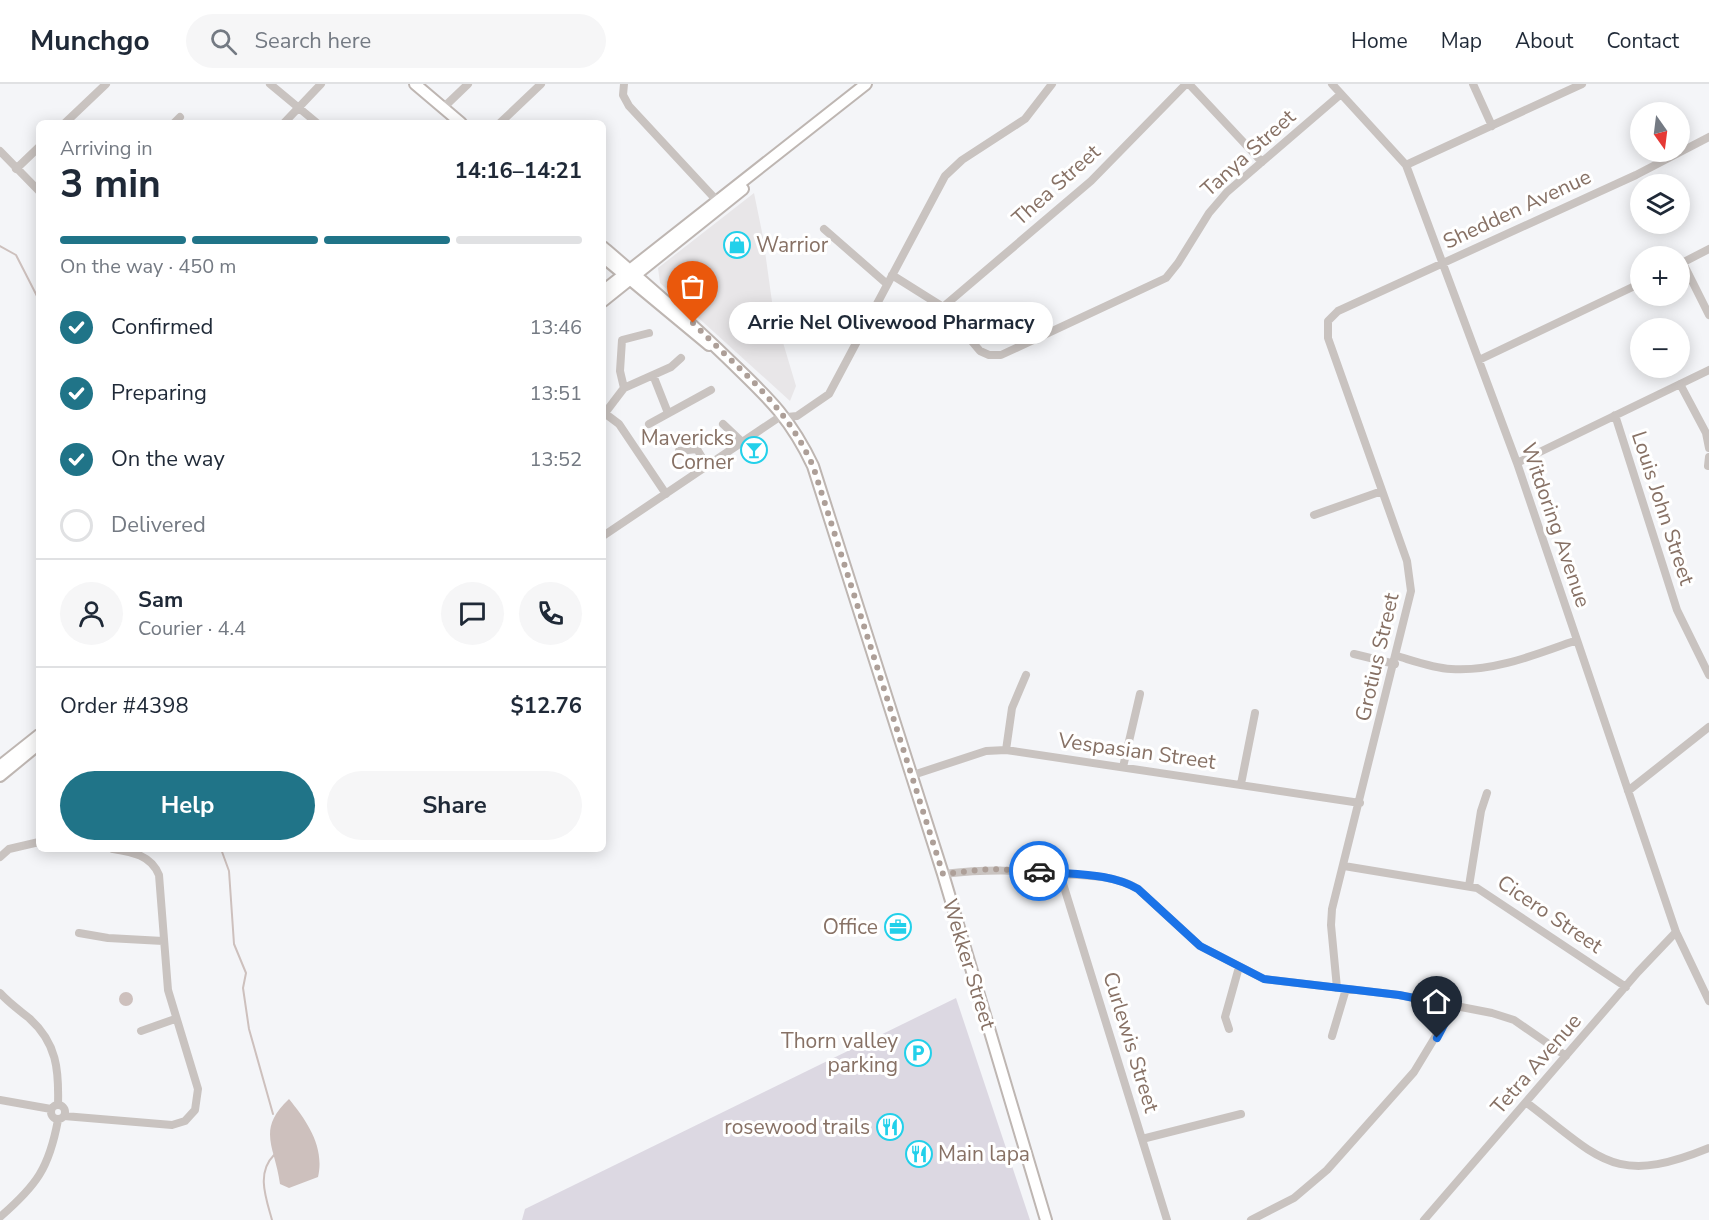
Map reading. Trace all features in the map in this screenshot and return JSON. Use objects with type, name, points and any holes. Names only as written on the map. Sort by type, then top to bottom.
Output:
[{"type":"street","points":[[68,120],[106,84]]},
{"type":"street","points":[[270,84],[313,120]]},
{"type":"street","points":[[287,120],[321,84]]},
{"type":"street","points":[[415,84],[457,120]]},
{"type":"street","points":[[443,108],[468,84]]},
{"type":"street","points":[[503,120],[541,84]]},
{"type":"street","points":[[624,84],[623,95],[629,106],[719,203]]},
{"type":"street","points":[[606,298],[630,275],[866,84]]},
{"type":"street","points":[[606,534],[777,418],[788,419],[813,407],[829,394],[945,176],[962,160],[1025,119],[1052,84]]},
{"type":"street","points":[[1187,84],[1262,162]]},
{"type":"street","name":"Thea Street","points":[[943,307],[1091,181],[1187,84]]},
{"type":"street","name":"Witdoring Avenue","points":[[1332,84],[1406,165],[1517,463],[1676,932],[1709,1001]]},
{"type":"street","points":[[1473,84],[1492,126]]},
{"type":"street","points":[[1406,165],[1582,84]]},
{"type":"street","name":"Tanya Street","points":[[943,307],[980,351],[994,356],[1166,278],[1209,213],[1227,192],[1341,94]]},
{"type":"street","name":"Shedden Avenue","points":[[1338,310],[1636,175],[1709,137]]},
{"type":"street","points":[[16,170],[36,150]]},
{"type":"street","points":[[0,151],[36,188]]},
{"type":"street","points":[[824,229],[887,284]]},
{"type":"street","points":[[1690,259],[1709,249]]},
{"type":"street","name":"Wekker Street","points":[[606,250],[630,275]]},
{"type":"street","name":"Wekker Street","points":[[606,259],[693,323],[788,419],[813,466],[943,874],[1046,1220]]},
{"type":"street","points":[[606,289],[630,275]]},
{"type":"street","points":[[892,275],[943,307]]},
{"type":"street","points":[[1690,280],[1709,315]]},
{"type":"street","points":[[1479,360],[1630,288]]},
{"type":"street","name":"Grotius Street","points":[[1338,310],[1328,321],[1328,338],[1411,580],[1410,601],[1396,660],[1331,916],[1341,988]]},
{"type":"street","points":[[624,388],[620,371],[622,340],[649,333]]},
{"type":"street","points":[[606,410],[624,388],[671,367],[681,358]]},
{"type":"street","points":[[1517,463],[1709,370]]},
{"type":"street","points":[[653,375],[668,413]]},
{"type":"street","points":[[1680,384],[1706,433],[1709,448]]},
{"type":"street","points":[[649,424],[711,390]]},
{"type":"street","points":[[606,414],[619,424],[666,494]]},
{"type":"street","name":"Louis John Street","points":[[1615,415],[1677,609],[1709,675]]},
{"type":"street","points":[[723,424],[742,442]]},
{"type":"street","points":[[679,451],[697,449],[707,466]]},
{"type":"street","points":[[1708,466],[1709,457]]},
{"type":"street","points":[[1316,512],[1381,489]]},
{"type":"street","points":[[1354,654],[1445,668],[1469,668],[1517,660],[1577,639]]},
{"type":"street","points":[[1006,750],[1012,708],[1026,675]]},
{"type":"street","points":[[1123,767],[1140,694]]},
{"type":"street","points":[[1241,784],[1255,712]]},
{"type":"street","points":[[1628,791],[1709,727]]},
{"type":"street","points":[[0,766],[36,737]]},
{"type":"street","points":[[0,776],[36,746]]},
{"type":"street","name":"Vespasian Street","points":[[910,776],[986,751],[1006,750],[1360,803]]},
{"type":"street","points":[[1469,886],[1481,811],[1487,793]]},
{"type":"street","points":[[0,857],[9,849],[36,843]]},
{"type":"street","points":[[0,993],[29,1019],[51,1046],[59,1074],[52,1118],[154,1126],[172,1125],[185,1121],[198,1104],[198,1089],[168,990],[163,941],[162,892],[155,866],[138,854],[128,852]]},
{"type":"street","name":"Cicero Street","points":[[1344,866],[1469,886],[1502,902],[1626,987]]},
{"type":"street","points":[[943,874],[989,869],[1098,877],[1128,883],[1138,889],[1200,946],[1239,968],[1275,982],[1399,995],[1504,1016],[1566,1056]]},
{"type":"street","name":"Curlewis Street","points":[[1060,874],[1167,1220]]},
{"type":"street","name":"Tetra Avenue","points":[[1424,1220],[1676,932]]},
{"type":"street","points":[[79,933],[108,938],[163,941]]},
{"type":"street","points":[[1229,1029],[1225,1017],[1239,968]]},
{"type":"street","points":[[1332,1036],[1341,988]]},
{"type":"street","points":[[1251,1220],[1294,1198],[1327,1170],[1414,1072],[1454,1006]]},
{"type":"street","points":[[141,1031],[175,1019]]},
{"type":"street","points":[[0,1100],[65,1110],[49,1159],[38,1180],[0,1216]]},
{"type":"street","points":[[1527,1102],[1599,1157],[1617,1164],[1649,1167],[1666,1165],[1709,1148]]},
{"type":"street","points":[[1142,1138],[1241,1114]]},
{"type":"shaded area","points":[[754,193],[773,309],[796,386],[790,401],[660,283],[658,268]]},
{"type":"shaded area","points":[[126,992],[131,994],[133,999],[131,1004],[126,1006],[121,1004],[119,999],[121,994]]},
{"type":"shaded area","points":[[956,998],[1030,1220],[522,1220],[525,1209]]},
{"type":"shaded area","points":[[289,1099],[313,1135],[320,1166],[318,1177],[289,1188],[280,1184],[270,1129],[279,1110]]},
{"type":"waterway","points":[[0,246],[16,255],[36,294]]},
{"type":"waterway","points":[[222,852],[229,871],[234,944],[246,973],[243,988],[249,1029],[273,1114]]},
{"type":"waterway","points":[[272,1220],[265,1195],[264,1178],[268,1162],[274,1155]]},
{"type":"way so far","points":[[693,323],[777,406],[795,429],[813,466],[943,874],[989,869],[1039,871]]},
{"type":"place","name":"Warrior","points":[[737,245]]},
{"type":"place","name":"Arrie Nel Olivewood Pharmacy","points":[[693,323]]},
{"type":"place","name":"Mavericks Corner","points":[[754,450]]},
{"type":"place","name":"Office","points":[[898,927]]},
{"type":"place","name":"Thorn valley parking","points":[[918,1053]]},
{"type":"place","name":"rosewood trails","points":[[890,1127]]},
{"type":"place","name":"Main lapa","points":[[919,1154]]},
{"type":"route","points":[[1039,871],[1113,879],[1128,883],[1138,889],[1200,946],[1264,979],[1399,995],[1454,1006],[1437,1038]]}]
